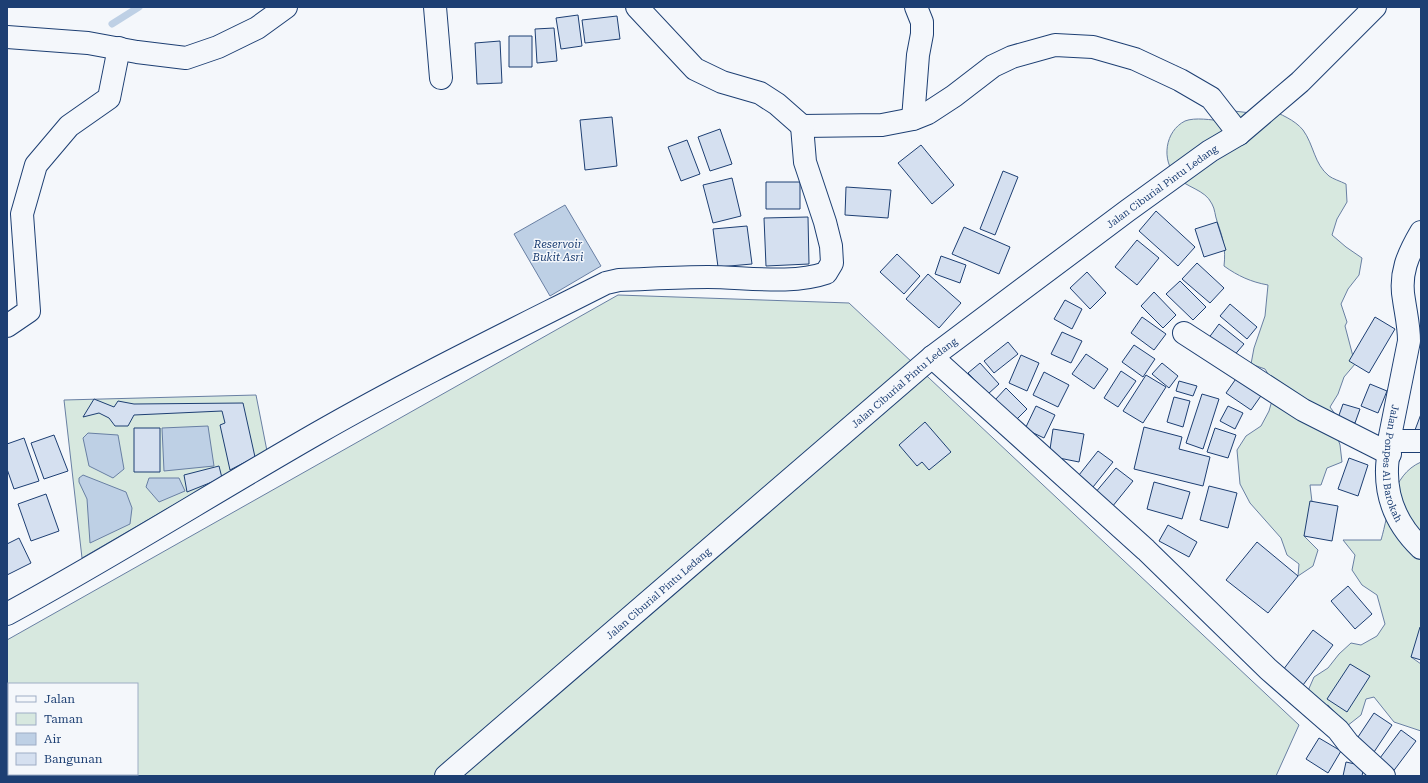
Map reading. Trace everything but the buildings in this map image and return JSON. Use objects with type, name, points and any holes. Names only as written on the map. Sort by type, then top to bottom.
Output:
[{"type":"street","points":[[7,37],[82,42],[186,58],[218,47],[257,28],[286,7]]},
{"type":"street","points":[[435,7],[441,78]]},
{"type":"street","points":[[637,7],[695,69],[722,82],[760,94],[777,104],[802,126],[882,125],[913,119],[928,113],[954,96],[993,66],[1012,57],[1055,46],[1093,47],[1135,59],[1180,80],[1211,98],[1239,134]]},
{"type":"street","points":[[913,119],[918,55],[922,34],[922,22],[916,7]]},
{"type":"street","name":"Jalan Ciburial Pintu Ledang","points":[[446,776],[932,357],[1127,211],[1210,152],[1239,134],[1300,82],[1375,7]]},
{"type":"street","points":[[7,326],[29,311],[22,214],[36,165],[69,126],[109,98],[119,48]]},
{"type":"street","points":[[7,614],[317,433],[457,358],[606,283],[619,280],[709,277],[764,279],[816,277],[826,273],[832,263],[831,246],[825,222],[805,162],[802,126]]},
{"type":"street","name":"Jalan Ponpes Al Barokah","points":[[1421,232],[1408,255],[1403,270],[1404,299],[1410,324],[1409,341],[1389,447],[1387,467],[1390,499],[1396,515],[1409,537],[1421,548]]},
{"type":"street","points":[[1184,333],[1303,410],[1389,447],[1421,440]]},
{"type":"street","points":[[932,357],[1146,550],[1268,669],[1338,730],[1348,743],[1384,776]]},
{"type":"green space","points":[[1269,109],[1300,126],[1310,142],[1320,166],[1331,177],[1346,184],[1347,202],[1337,219],[1332,235],[1362,258],[1359,275],[1348,289],[1341,304],[1347,322],[1345,326],[1355,364],[1344,377],[1338,394],[1330,407],[1338,418],[1334,427],[1340,445],[1342,462],[1327,468],[1321,485],[1310,485],[1314,519],[1304,536],[1318,550],[1313,566],[1298,576],[1299,564],[1287,555],[1281,538],[1250,503],[1240,484],[1237,450],[1246,436],[1261,426],[1269,411],[1273,397],[1273,382],[1265,369],[1251,364],[1254,348],[1265,316],[1268,285],[1245,278],[1224,266],[1224,244],[1212,204],[1205,195],[1176,176],[1168,162],[1167,154],[1169,139],[1178,126],[1185,121],[1198,119],[1222,121],[1225,110],[1251,113]]},
{"type":"green space","points":[[618,295],[849,303],[1299,725],[1276,776],[7,776],[7,640]]},
{"type":"green space","points":[[256,395],[267,451],[82,558],[64,400]]},
{"type":"green space","points":[[1421,462],[1421,651],[1411,657],[1421,664],[1421,731],[1394,722],[1374,697],[1366,699],[1361,715],[1347,726],[1328,705],[1314,709],[1307,693],[1314,677],[1328,668],[1339,654],[1351,643],[1361,645],[1377,636],[1385,624],[1377,595],[1362,585],[1352,570],[1355,555],[1343,540],[1381,540],[1389,507],[1397,485],[1411,468]]},
{"type":"water","name":"Reservoir Bukit Asri","points":[[565,205],[601,266],[550,296],[514,234]]},
{"type":"water","points":[[208,426],[214,466],[164,471],[162,428]]},
{"type":"water","points":[[88,433],[118,435],[124,469],[113,478],[89,466],[83,438]]},
{"type":"water","points":[[83,475],[126,492],[132,508],[130,524],[90,543],[87,499],[79,482],[79,478]]},
{"type":"water","points":[[149,478],[179,478],[185,491],[159,502],[146,487]]},
{"type":"waterway","points":[[112,24],[139,7]]}]
